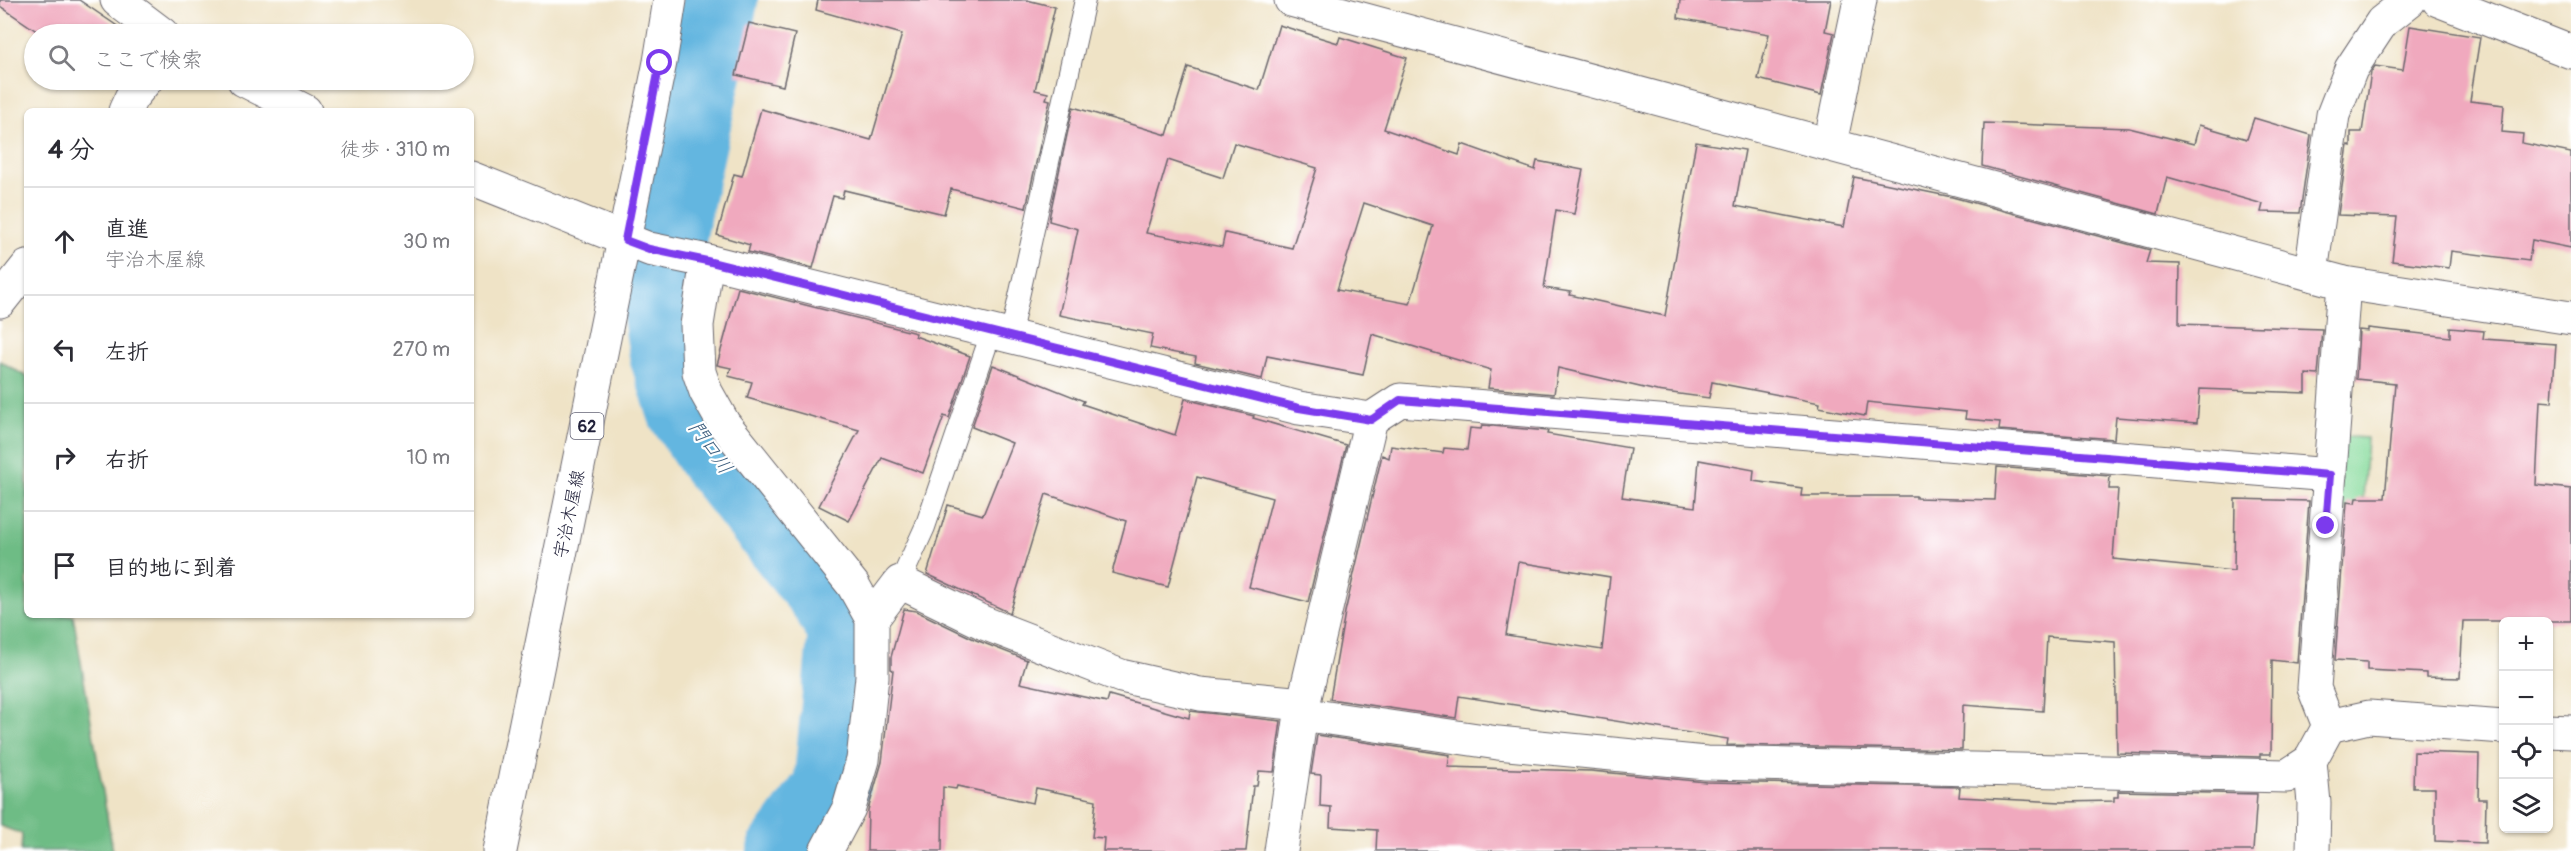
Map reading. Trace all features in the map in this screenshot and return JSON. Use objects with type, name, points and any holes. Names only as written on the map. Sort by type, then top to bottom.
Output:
[{"type":"street","points":[[117,0],[149,24]]},
{"type":"street","name":"宇治木屋線","points":[[500,851],[639,244],[660,63],[670,0]]},
{"type":"street","points":[[1291,0],[2344,283],[2571,318]]},
{"type":"street","points":[[1830,144],[1860,0]]},
{"type":"street","points":[[2311,273],[2333,115],[2351,69],[2382,22],[2410,0]]},
{"type":"street","points":[[2438,0],[2571,52]]},
{"type":"street","points":[[126,108],[138,90]]},
{"type":"street","points":[[264,90],[299,108]]},
{"type":"street","points":[[474,179],[639,244],[1299,408],[1371,420]]},
{"type":"street","points":[[701,260],[697,325],[699,372],[706,392],[724,424],[853,585],[872,619],[872,677],[863,760],[849,807],[826,851]]},
{"type":"street","points":[[0,302],[24,271]]},
{"type":"street","points":[[2329,726],[2314,688],[2344,283]]},
{"type":"street","points":[[1281,851],[1302,709],[1371,420],[1400,400],[2330,475]]},
{"type":"street","points":[[872,619],[900,582],[984,623],[1121,676],[1200,694],[1498,743],[1707,763],[2288,776],[2310,761],[2329,726],[2370,717],[2499,727]]},
{"type":"street","points":[[2553,731],[2571,732]]},
{"type":"street","points":[[2310,761],[2314,803],[2313,851]]},
{"type":"lane","points":[[900,582],[925,527],[1000,335],[1085,0]]},
{"type":"green space","points":[[0,361],[24,375],[24,618],[74,618],[113,851],[21,851],[22,834],[0,826]]},
{"type":"green space","points":[[2333,436],[2367,438],[2361,530],[2326,526]]},
{"type":"building","points":[[0,0],[79,0],[114,24],[26,24],[0,6]]},
{"type":"building","points":[[818,0],[1027,0],[1055,7],[1035,90],[1048,93],[1046,99],[1050,100],[1026,208],[951,189],[944,214],[844,190],[842,198],[833,196],[813,268],[748,252],[750,245],[717,235],[734,174],[742,176],[761,109],[871,140],[902,34],[816,10]]},
{"type":"building","points":[[1680,0],[1831,0],[1825,31],[1834,33],[1821,95],[1758,79],[1769,34],[1678,18]]},
{"type":"building","points":[[749,23],[795,34],[783,86],[736,75]]},
{"type":"building","points":[[1279,25],[1338,43],[1340,37],[1407,58],[1384,129],[1459,155],[1462,144],[1535,170],[1537,161],[1583,170],[1574,214],[1556,210],[1544,288],[1571,292],[1570,295],[1665,316],[1696,142],[1745,150],[1735,206],[1844,227],[1854,177],[1952,197],[2150,250],[2146,263],[2180,264],[2179,324],[2322,329],[2318,375],[2306,374],[2306,393],[2200,389],[2197,423],[2116,417],[2114,439],[1999,430],[2000,422],[1965,419],[1966,412],[1867,402],[1865,416],[1819,407],[1820,403],[1712,382],[1709,398],[1657,391],[1558,368],[1554,394],[1488,388],[1491,370],[1372,334],[1363,375],[1267,356],[1262,379],[1195,363],[1196,357],[1150,348],[1153,334],[1059,315],[1078,229],[1049,221],[1073,107],[1167,135],[1188,67],[1259,90]],"holes":[[[1234,143],[1317,168],[1292,248],[1225,233],[1222,247],[1146,233],[1168,160],[1223,178]],[[1364,203],[1433,226],[1410,304],[1337,290]]]},
{"type":"building","points":[[2410,26],[2480,37],[2470,101],[2504,105],[2502,132],[2523,134],[2522,143],[2571,153],[2571,248],[2532,240],[2529,261],[2451,251],[2449,268],[2392,261],[2397,217],[2338,215],[2348,145],[2351,146],[2351,132],[2362,132],[2371,72],[2375,66],[2403,70]]},
{"type":"building","points":[[2254,118],[2311,135],[2300,213],[2261,212],[2263,204],[2167,177],[2158,214],[1982,166],[1984,123],[2129,128],[2194,144],[2199,125],[2247,139]]},
{"type":"building","points":[[738,288],[916,333],[915,336],[970,356],[949,418],[944,416],[923,473],[882,458],[849,521],[819,506],[859,430],[747,398],[752,382],[728,376],[731,368],[717,365]]},
{"type":"building","points":[[2368,328],[2450,337],[2450,328],[2484,331],[2483,339],[2556,344],[2552,402],[2540,401],[2536,485],[2571,489],[2571,621],[2553,621],[2553,617],[2499,617],[2499,621],[2463,621],[2460,678],[2426,677],[2426,673],[2367,670],[2367,662],[2335,660],[2347,502],[2355,503],[2356,498],[2385,498],[2395,383],[2356,379],[2359,330],[2368,331]]},
{"type":"building","points":[[993,365],[1084,401],[1082,404],[1175,435],[1185,399],[1254,416],[1253,418],[1346,445],[1308,602],[1249,587],[1272,498],[1197,477],[1168,587],[1112,573],[1126,521],[1046,494],[1010,613],[927,574],[948,505],[983,515],[1012,443],[972,427]]},
{"type":"building","points":[[1482,425],[1548,431],[1547,434],[1630,448],[1622,497],[1695,507],[1699,460],[1754,470],[1753,481],[1802,488],[1801,496],[1916,496],[1916,498],[1995,500],[1997,467],[2110,476],[2109,489],[2118,489],[2113,559],[2234,571],[2235,499],[2309,501],[2297,663],[2272,660],[2271,754],[2260,754],[2260,757],[2117,753],[2115,642],[2047,637],[2043,711],[1963,705],[1962,750],[1727,745],[1728,739],[1459,696],[1456,718],[1330,699],[1345,612],[1382,455],[1389,458],[1391,446],[1443,453],[1444,448],[1467,450],[1470,428],[1481,429]],"holes":[[[1518,562],[1610,577],[1602,650],[1506,635]]]},
{"type":"building","points":[[904,609],[916,611],[976,640],[1027,660],[1020,683],[1107,702],[1109,695],[1189,718],[1190,711],[1281,721],[1274,772],[1259,771],[1257,786],[1253,786],[1246,851],[1103,851],[1104,838],[1092,837],[1096,800],[1036,788],[1033,803],[957,786],[956,789],[943,787],[942,851],[867,851],[868,810],[882,762],[893,670],[891,669],[891,657]]},
{"type":"building","points":[[1317,735],[1450,755],[1448,767],[1591,771],[1706,782],[1960,787],[1959,797],[2062,802],[2114,801],[2114,797],[2118,797],[2118,791],[2257,794],[2253,851],[1376,851],[1377,830],[1330,827],[1331,807],[1320,806],[1321,775],[1311,774]]},
{"type":"building","points":[[2414,752],[2479,754],[2478,799],[2486,799],[2485,843],[2435,841],[2435,788],[2413,788]]},
{"type":"waterway","name":"門口川","points":[[720,0],[670,228],[663,275],[661,315],[667,354],[685,410],[713,454],[827,597],[846,630],[831,788],[785,851]]},
{"type":"route","points":[[660,63],[625,240],[649,249],[707,261],[1299,408],[1371,420],[1400,400],[2330,475],[2326,526]]}]
